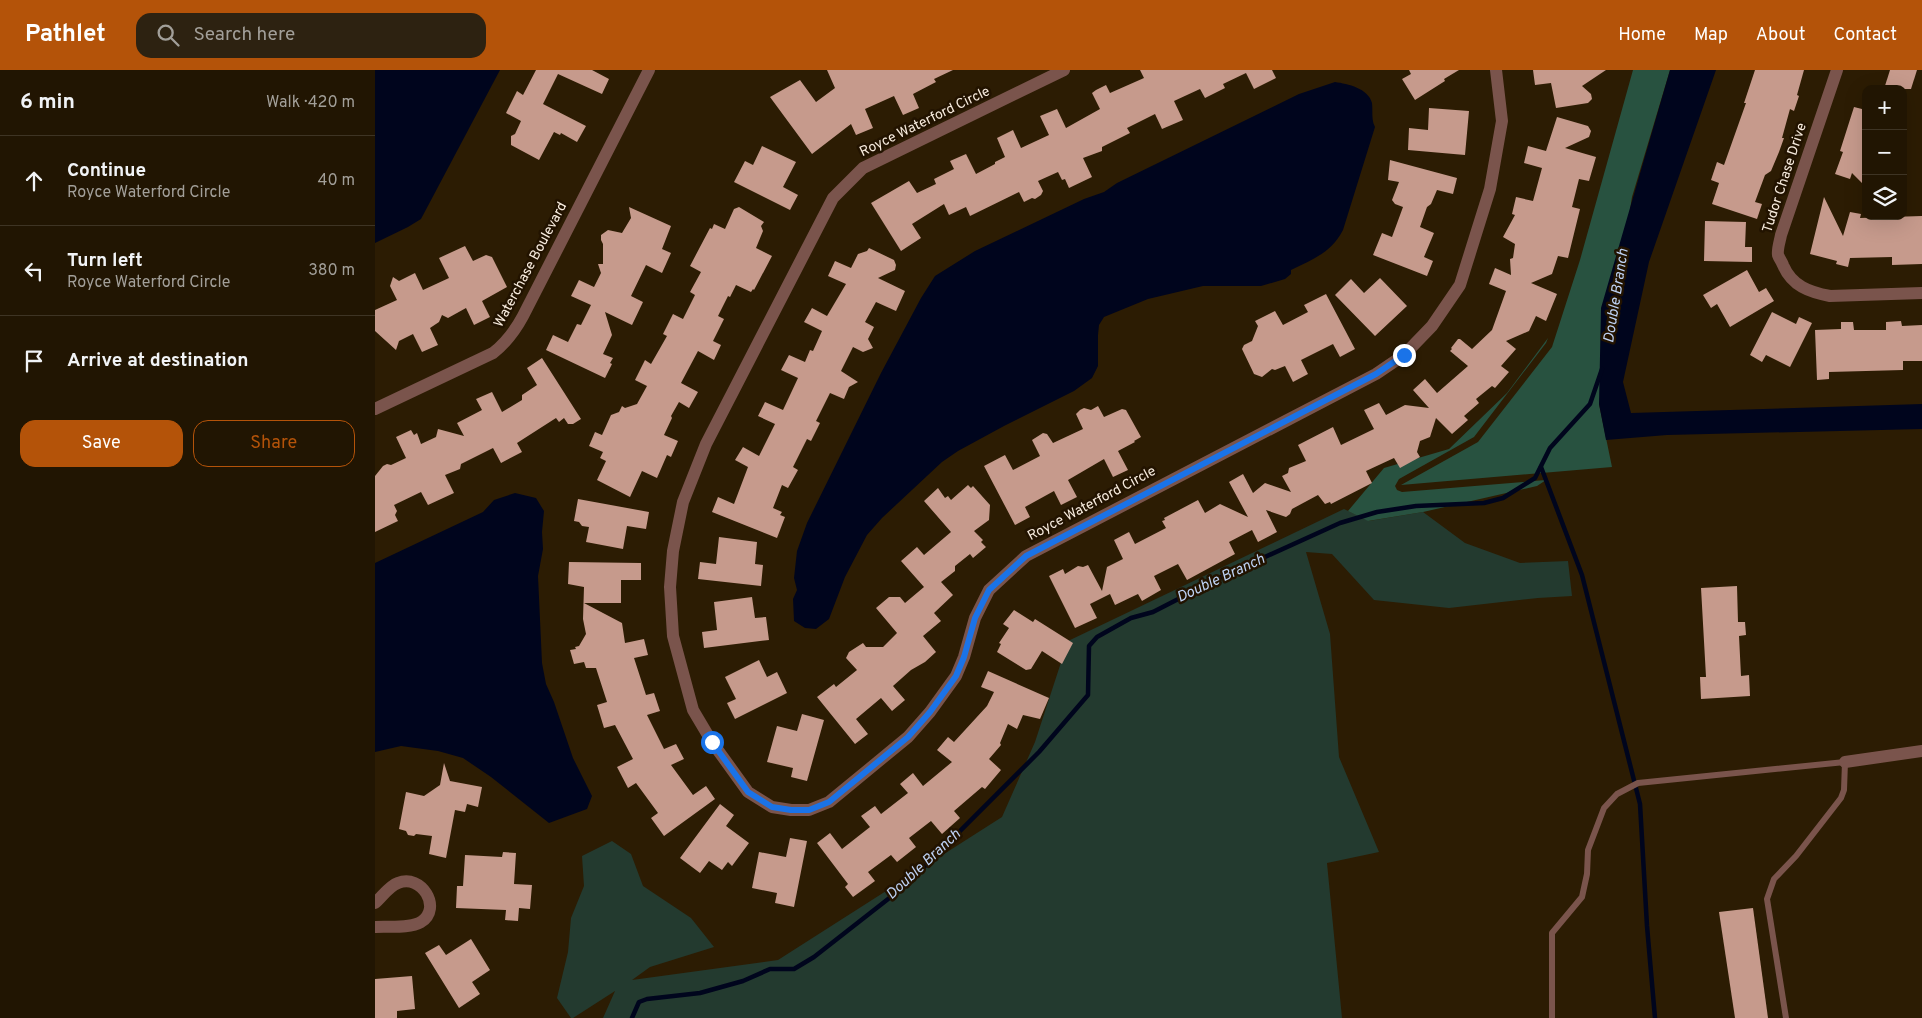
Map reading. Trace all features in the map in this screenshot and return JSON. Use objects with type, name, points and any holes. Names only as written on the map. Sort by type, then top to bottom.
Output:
[{"type":"street","name":"Waterchase Boulevard","points":[[375,409],[493,353],[509,338],[527,307],[649,70]]},
{"type":"street","name":"Royce Waterford Circle","points":[[1064,70],[863,168],[833,198],[706,444],[683,502],[673,551],[670,588],[673,636],[693,710],[712,742],[748,792],[772,807],[809,810],[829,802],[908,737],[930,712],[956,676],[964,657],[975,618],[989,590],[1026,556],[1376,374],[1404,355],[1432,326],[1460,285],[1489,189],[1502,121],[1496,70]]},
{"type":"street","name":"Tudor Chase Drive","points":[[1837,70],[1783,228],[1778,254],[1786,273],[1793,281],[1802,288],[1815,293],[1830,296],[1922,293]]},
{"type":"street","points":[[1845,762],[1922,751]]},
{"type":"street","points":[[375,903],[393,885],[404,881],[417,883],[421,886],[425,890],[429,903],[427,916],[417,924],[375,927]]},
{"type":"lane","points":[[1552,1018],[1552,933],[1582,897],[1587,874],[1588,850],[1595,829],[1604,808],[1617,794],[1638,783],[1845,762],[1844,790],[1841,798],[1796,856],[1774,879],[1767,899],[1786,1018]]},
{"type":"green space","points":[[1633,70],[1670,70],[1632,197],[1599,404],[1612,467],[1401,485],[1478,442],[1552,347],[1580,260]]},
{"type":"green space","points":[[1548,338],[1546,343],[1474,437],[1399,479],[1395,486],[1397,490],[1402,492],[1546,480],[1537,486],[1423,512],[1368,521],[1348,511],[1384,468],[1449,449],[1507,393]]},
{"type":"green space","points":[[1344,509],[1369,521],[1423,512],[1465,543],[1520,563],[1568,561],[1572,596],[1449,608],[1374,600],[1332,554],[1306,552],[1330,634],[1339,757],[1379,852],[1327,863],[1342,1018],[603,1018],[615,991],[571,1018],[557,998],[568,952],[571,918],[584,886],[582,856],[612,841],[631,854],[643,886],[691,918],[714,947],[650,967],[632,980],[778,960],[1002,817],[1035,742],[1068,641]]},
{"type":"water","points":[[375,70],[500,70],[421,219],[375,243]]},
{"type":"water","points":[[1670,70],[1716,70],[1649,262],[1623,382],[1631,413],[1922,404],[1922,429],[1667,435],[1606,440],[1599,404],[1601,308]]},
{"type":"water","points":[[1335,82],[1362,90],[1370,98],[1375,127],[1343,230],[1327,250],[1314,259],[1291,270],[1291,274],[1285,279],[1261,286],[1203,286],[1148,299],[1104,317],[1099,325],[1098,366],[1092,378],[1074,391],[1004,426],[942,462],[882,518],[867,535],[845,577],[829,619],[816,629],[805,628],[794,621],[793,599],[797,590],[794,578],[797,551],[807,523],[881,373],[921,298],[935,276],[975,251],[1084,199],[1104,192],[1117,183],[1299,94]]},
{"type":"water","points":[[515,493],[536,498],[544,511],[543,549],[538,576],[542,663],[546,684],[573,758],[592,796],[587,809],[549,823],[491,777],[463,758],[438,751],[401,746],[375,752],[375,563],[483,512],[494,500]]},
{"type":"building","points":[[536,70],[592,70],[609,79],[602,94],[558,74],[543,104],[586,126],[577,142],[561,133],[560,135],[554,132],[539,160],[511,145],[511,136],[515,134],[521,121],[506,113],[517,91],[523,95]]},
{"type":"building","points":[[827,70],[953,70],[934,79],[936,82],[913,94],[919,108],[903,115],[894,96],[865,109],[873,128],[856,135],[851,124],[812,154],[770,97],[800,80],[816,102],[835,88]]},
{"type":"building","points":[[1140,70],[1272,70],[1276,78],[1254,89],[1246,73],[1223,84],[1225,88],[1205,98],[1200,89],[1174,101],[1183,120],[1162,129],[1155,114],[1127,128],[1130,133],[1102,147],[1102,151],[1083,158],[1092,177],[1069,188],[1065,179],[1062,180],[1058,172],[1038,181],[1043,191],[1035,199],[1032,198],[1024,202],[1019,192],[970,216],[966,207],[949,215],[944,204],[912,224],[921,238],[901,251],[871,203],[909,181],[917,193],[936,184],[934,179],[954,169],[950,161],[966,154],[976,174],[1005,157],[997,138],[1013,130],[1021,148],[1049,135],[1040,116],[1057,109],[1066,128],[1100,109],[1092,93],[1106,85],[1110,93],[1144,78]]},
{"type":"building","points":[[1409,70],[1459,70],[1415,100],[1402,79],[1411,74]]},
{"type":"building","points":[[1533,70],[1606,70],[1582,86],[1591,94],[1592,99],[1588,103],[1556,108],[1551,83],[1535,85]]},
{"type":"building","points":[[1755,70],[1804,70],[1797,95],[1799,96],[1794,111],[1790,109],[1779,152],[1771,171],[1765,175],[1755,202],[1762,204],[1757,219],[1712,204],[1719,183],[1711,180],[1717,162],[1724,165],[1746,103],[1744,103]]},
{"type":"building","points":[[1890,70],[1917,70],[1911,89],[1907,89],[1907,85],[1885,85]]},
{"type":"building","points":[[1854,107],[1862,109],[1862,183],[1852,173],[1850,179],[1835,174],[1843,152],[1840,151]]},
{"type":"building","points":[[1429,108],[1469,111],[1465,155],[1408,150],[1409,128],[1428,130]]},
{"type":"building","points":[[1557,117],[1588,126],[1591,131],[1589,137],[1565,148],[1596,157],[1589,181],[1579,179],[1572,207],[1580,209],[1568,258],[1558,256],[1552,274],[1531,283],[1557,294],[1546,321],[1536,316],[1529,331],[1506,341],[1516,349],[1501,366],[1509,372],[1495,388],[1492,386],[1476,399],[1479,403],[1464,416],[1468,420],[1452,434],[1436,418],[1430,437],[1420,441],[1417,452],[1420,457],[1400,468],[1394,458],[1366,471],[1372,483],[1331,504],[1330,502],[1325,504],[1318,495],[1292,509],[1286,517],[1266,510],[1277,532],[1258,542],[1252,530],[1229,542],[1235,554],[1187,580],[1178,564],[1154,576],[1161,590],[1142,601],[1138,594],[1115,605],[1110,594],[1090,604],[1097,618],[1075,628],[1049,576],[1063,569],[1065,574],[1078,566],[1088,565],[1102,591],[1107,567],[1123,559],[1114,540],[1129,532],[1135,544],[1166,528],[1162,521],[1165,520],[1164,518],[1198,500],[1205,513],[1220,504],[1248,517],[1229,482],[1243,474],[1253,493],[1265,483],[1291,492],[1282,476],[1288,473],[1289,468],[1306,461],[1298,445],[1333,427],[1341,445],[1374,429],[1364,410],[1379,403],[1386,415],[1405,405],[1429,408],[1413,390],[1425,379],[1437,393],[1468,366],[1450,351],[1458,339],[1472,349],[1492,330],[1506,291],[1489,284],[1495,268],[1511,275],[1510,259],[1513,258],[1515,244],[1503,237],[1515,215],[1512,214],[1516,197],[1533,201],[1542,168],[1524,163],[1528,146],[1546,151]]},
{"type":"building","points":[[762,146],[796,162],[783,187],[798,195],[790,210],[734,182],[745,161],[753,165]]},
{"type":"building","points":[[1390,160],[1457,178],[1453,194],[1437,190],[1431,204],[1427,207],[1420,227],[1434,233],[1424,257],[1433,261],[1427,276],[1373,255],[1382,233],[1392,237],[1403,207],[1395,204],[1392,200],[1399,182],[1388,180]]},
{"type":"building","points":[[1824,197],[1843,236],[1850,212],[1861,214],[1860,218],[1862,220],[1907,220],[1907,216],[1922,216],[1922,264],[1892,265],[1892,257],[1850,258],[1848,267],[1836,264],[1837,261],[1810,254]]},
{"type":"building","points":[[629,207],[671,226],[662,249],[671,253],[662,273],[646,265],[631,296],[643,302],[632,325],[605,312],[612,335],[603,354],[613,358],[605,378],[546,350],[553,335],[568,342],[577,324],[581,325],[591,305],[571,296],[579,280],[594,287],[601,273],[598,264],[603,264],[601,235],[608,230],[622,233],[631,218]]},
{"type":"building","points":[[739,207],[764,222],[761,226],[763,231],[756,248],[772,256],[754,290],[751,292],[736,285],[730,297],[728,296],[718,316],[724,319],[713,341],[721,345],[714,360],[698,351],[681,383],[698,392],[689,408],[679,402],[671,416],[672,418],[664,435],[678,441],[671,457],[667,455],[657,478],[642,471],[630,497],[597,480],[606,461],[600,458],[603,452],[589,446],[595,432],[602,435],[611,415],[619,412],[622,406],[625,408],[637,404],[647,386],[635,380],[645,360],[651,364],[667,336],[663,334],[673,314],[683,319],[695,295],[690,292],[701,272],[690,266],[710,228],[712,229],[714,224],[725,229],[734,209]]},
{"type":"building","points":[[1705,221],[1746,222],[1745,247],[1752,247],[1752,262],[1704,261]]},
{"type":"building","points":[[465,246],[473,261],[486,255],[492,257],[507,287],[482,301],[490,317],[474,325],[466,308],[448,318],[442,315],[439,322],[430,328],[438,345],[422,352],[413,334],[399,341],[396,350],[375,331],[375,310],[397,300],[390,286],[393,277],[399,281],[415,273],[423,290],[449,278],[439,258]]},
{"type":"building","points":[[869,248],[894,260],[896,265],[895,270],[878,278],[905,291],[896,311],[876,302],[865,322],[874,327],[868,339],[873,348],[863,352],[853,347],[841,371],[858,382],[849,387],[844,399],[830,393],[816,421],[820,423],[811,441],[807,439],[793,467],[798,470],[788,488],[782,485],[773,508],[782,512],[780,515],[785,517],[777,538],[712,512],[718,497],[734,504],[748,467],[735,460],[743,447],[759,456],[775,424],[758,416],[765,402],[783,410],[798,378],[781,370],[789,355],[805,362],[810,350],[813,351],[822,331],[804,322],[812,308],[827,316],[846,284],[828,276],[835,261],[851,268],[858,254],[867,251]]},
{"type":"building","points":[[1747,270],[1759,292],[1766,288],[1774,301],[1730,327],[1717,304],[1711,308],[1703,295]]},
{"type":"building","points":[[1380,278],[1407,306],[1375,336],[1335,295],[1351,279],[1364,293]]},
{"type":"building","points":[[1326,294],[1355,349],[1340,357],[1333,344],[1301,360],[1308,374],[1293,382],[1285,366],[1275,370],[1272,369],[1262,377],[1254,374],[1242,349],[1244,345],[1252,341],[1258,326],[1255,321],[1275,311],[1283,325],[1308,312],[1304,305]]},
{"type":"building","points":[[1772,312],[1796,324],[1799,317],[1812,323],[1790,367],[1766,355],[1762,362],[1750,355]]},
{"type":"building","points":[[1901,321],[1902,326],[1922,325],[1922,361],[1903,361],[1903,370],[1829,372],[1829,379],[1817,380],[1815,330],[1841,329],[1841,322],[1853,322],[1854,330],[1886,330],[1886,322]]},
{"type":"building","points":[[542,358],[581,419],[573,424],[568,424],[564,418],[559,422],[556,418],[517,443],[522,452],[501,463],[493,448],[461,464],[460,469],[445,475],[454,493],[428,505],[421,492],[394,505],[398,521],[375,532],[375,476],[383,466],[391,465],[406,458],[396,437],[411,430],[414,435],[417,433],[421,444],[436,437],[438,429],[464,436],[457,423],[482,410],[476,399],[492,392],[502,412],[522,400],[522,395],[537,385],[527,368]]},
{"type":"building","points":[[1098,406],[1104,417],[1122,409],[1126,410],[1141,437],[1118,451],[1128,470],[1113,477],[1104,459],[1068,480],[1077,497],[1061,505],[1054,491],[1025,507],[1030,517],[1015,525],[984,466],[1005,455],[1013,470],[1040,456],[1032,440],[1043,433],[1047,434],[1053,443],[1083,429],[1076,414],[1084,408],[1091,410]]},
{"type":"building","points":[[968,485],[971,488],[973,486],[990,505],[989,520],[974,531],[983,540],[981,542],[986,547],[973,558],[970,554],[955,566],[955,571],[941,582],[953,595],[934,613],[941,621],[923,636],[936,652],[893,686],[905,700],[892,711],[881,698],[856,719],[868,734],[855,744],[817,697],[834,684],[836,687],[857,670],[846,658],[849,652],[863,643],[866,647],[883,647],[897,633],[876,608],[889,597],[900,597],[905,603],[924,587],[901,561],[917,547],[924,555],[951,532],[924,501],[938,488],[945,498],[948,496],[951,500]]},
{"type":"building","points":[[578,499],[649,512],[646,529],[627,526],[623,549],[586,542],[589,527],[582,526],[579,522],[574,521]]},
{"type":"building","points":[[719,537],[757,542],[755,564],[763,565],[761,586],[698,579],[700,562],[716,564]]},
{"type":"building","points":[[569,562],[641,563],[641,580],[621,580],[621,603],[584,603],[622,623],[625,643],[644,639],[648,655],[634,658],[646,695],[654,693],[660,711],[647,715],[664,749],[676,744],[684,759],[671,765],[693,795],[706,786],[715,799],[664,836],[651,818],[658,813],[636,783],[628,788],[617,767],[633,759],[615,725],[604,728],[597,705],[607,702],[596,668],[586,668],[584,662],[574,664],[570,650],[576,649],[575,647],[579,646],[586,634],[583,619],[584,587],[568,584]]},
{"type":"building","points":[[1737,586],[1738,622],[1745,622],[1746,635],[1739,636],[1741,676],[1749,675],[1750,696],[1701,699],[1700,677],[1706,677],[1701,588]]},
{"type":"building","points":[[752,597],[755,618],[766,617],[769,640],[704,648],[702,632],[717,630],[714,602]]},
{"type":"building","points":[[1014,610],[1033,622],[1035,619],[1073,643],[1062,664],[1042,651],[1031,669],[1026,670],[997,652],[1001,644],[999,643],[1009,628],[1003,624]]},
{"type":"building","points":[[759,660],[767,677],[777,672],[787,693],[735,719],[727,703],[736,699],[725,677]]},
{"type":"building","points":[[988,671],[1049,698],[1040,719],[1023,715],[1017,729],[1008,724],[1000,743],[1001,745],[989,759],[1001,770],[985,789],[982,787],[954,811],[960,818],[942,834],[931,821],[909,838],[916,847],[897,862],[891,855],[868,872],[875,881],[853,897],[845,887],[848,884],[817,843],[830,833],[842,849],[870,827],[861,816],[875,806],[881,814],[908,793],[900,784],[913,773],[923,786],[952,762],[937,750],[948,737],[954,742],[987,706],[994,692],[981,687]]},
{"type":"building","points":[[802,714],[824,720],[807,781],[791,777],[793,768],[767,762],[777,726],[797,731]]},
{"type":"building","points":[[444,763],[450,781],[482,787],[478,807],[467,804],[465,812],[455,810],[446,858],[429,854],[432,836],[408,835],[406,831],[399,829],[406,792],[424,796],[440,785]]},
{"type":"building","points":[[720,804],[734,815],[726,826],[749,843],[732,866],[728,862],[722,870],[709,861],[700,873],[680,858]]},
{"type":"building","points":[[790,838],[807,841],[794,907],[775,903],[777,893],[752,888],[759,852],[786,857]]},
{"type":"building","points":[[503,852],[516,853],[514,884],[532,885],[530,909],[519,908],[518,921],[505,920],[506,910],[456,908],[457,886],[463,886],[465,855],[502,857]]},
{"type":"building","points":[[1753,908],[1768,1018],[1735,1018],[1719,912]]},
{"type":"building","points":[[471,939],[490,970],[472,982],[480,994],[459,1008],[425,953],[439,945],[446,955]]},
{"type":"building","points":[[412,976],[415,1009],[397,1011],[397,1018],[375,1018],[375,979]]},
{"type":"waterway","name":"Double Branch","points":[[632,1018],[639,1002],[647,999],[700,993],[743,981],[770,969],[794,969],[814,957],[906,885],[1039,752],[1088,695],[1089,646],[1097,637],[1131,618],[1153,612],[1223,576],[1340,523],[1377,512],[1416,506],[1484,503],[1503,498],[1535,478],[1550,448],[1590,404],[1602,369]]},
{"type":"waterway","points":[[1541,467],[1582,575],[1640,804],[1647,926],[1655,1018]]},
{"type":"route","points":[[712,742],[748,792],[772,807],[809,810],[829,802],[908,737],[930,712],[956,676],[964,657],[975,618],[989,590],[1026,556],[1376,374],[1404,355]]}]
